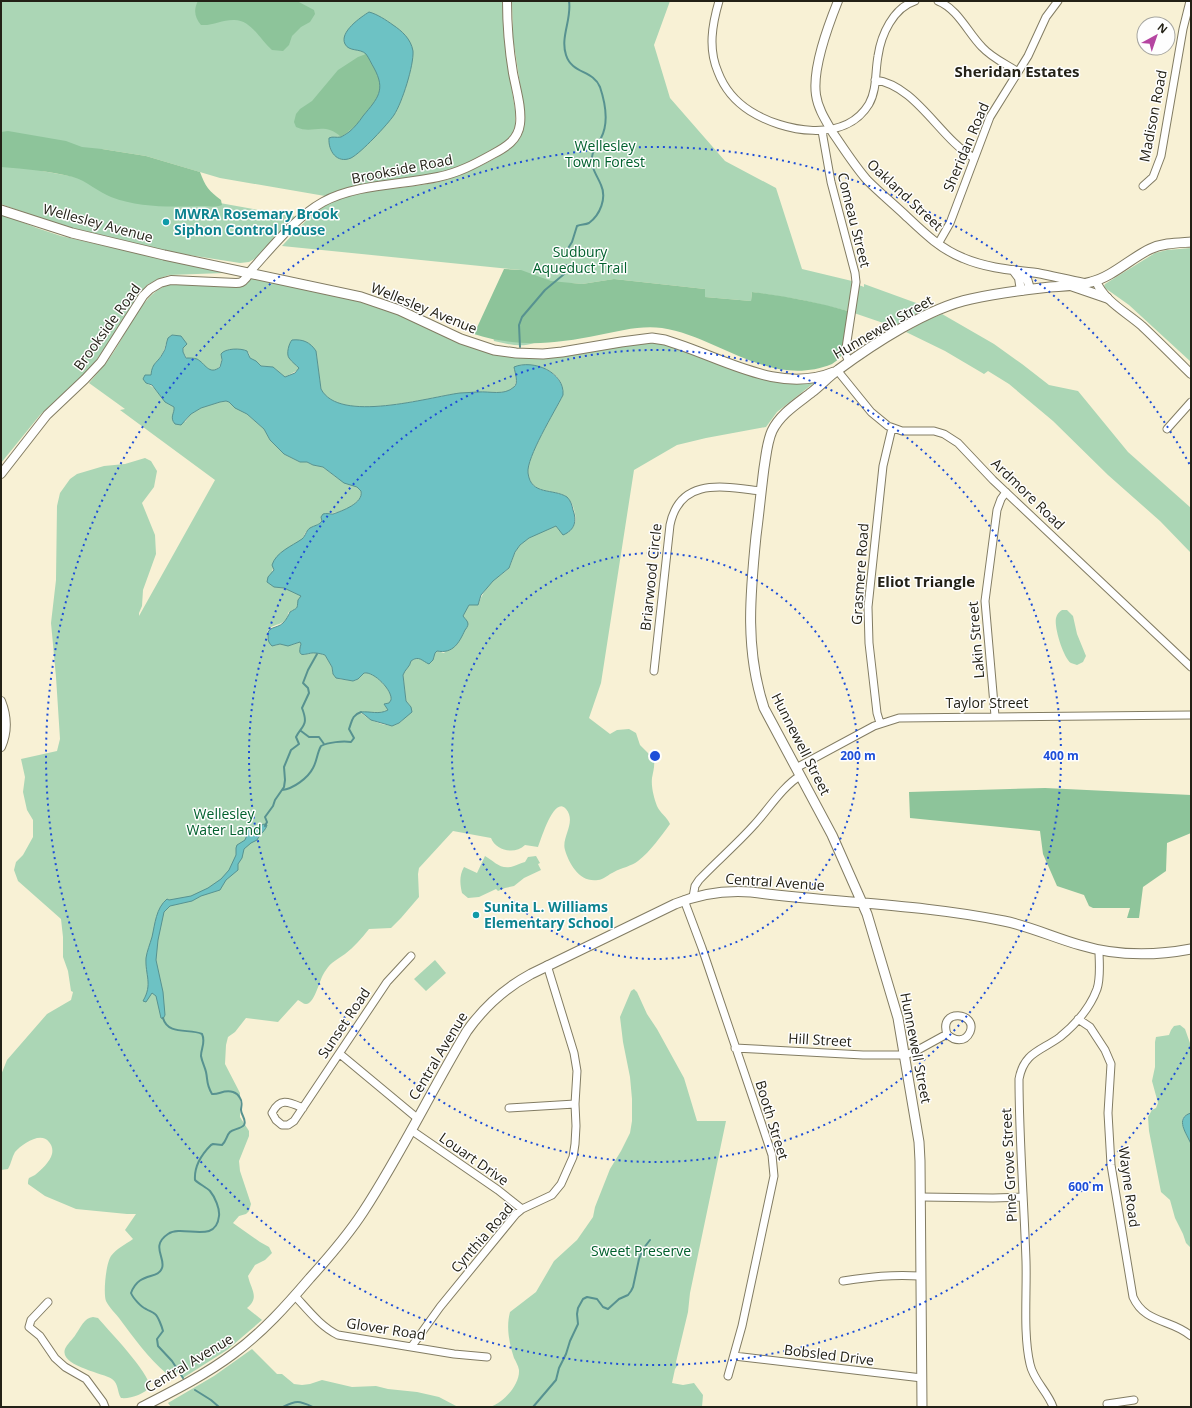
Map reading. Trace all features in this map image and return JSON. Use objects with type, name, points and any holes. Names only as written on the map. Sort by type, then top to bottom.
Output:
[{"type":"main road","name":"Wellesley Avenue","points":[[1,210],[63,231],[164,255],[368,299],[399,310],[478,345],[502,351],[532,354],[562,352],[652,338],[665,340],[752,371],[782,378],[809,379],[837,370]]},
{"type":"main road","name":"Hunnewell Street","points":[[922,1407],[920,1276],[921,1196],[919,1142],[898,1018],[863,903],[832,835],[764,708],[759,692],[752,653],[750,591],[761,491],[769,441],[776,424],[785,414],[837,370],[904,328],[941,309],[970,299],[1096,281],[1151,248],[1172,243],[1191,242]]},
{"type":"main road","points":[[1071,285],[1107,298]]},
{"type":"main road","name":"Central Avenue","points":[[142,1407],[190,1381],[234,1353],[265,1327],[295,1296],[360,1217],[388,1171],[465,1035],[495,999],[511,986],[547,966],[661,910],[693,897],[716,892],[739,891],[930,910],[1006,921],[1099,950],[1141,954],[1171,953],[1191,949]]},
{"type":"street","name":"Brookside Road","points":[[1,474],[47,415],[101,362],[143,296],[150,289],[160,283],[171,280],[226,283],[248,273],[302,217],[326,200],[354,191],[432,179],[453,173],[473,165],[513,141],[519,128],[520,117],[508,38],[507,1]]},
{"type":"street","points":[[719,1],[712,38],[712,54],[719,75],[728,91],[745,108],[765,119],[812,131],[831,130],[845,125],[864,110],[872,96],[878,52],[885,33],[899,10],[907,4],[915,1]]},
{"type":"street","name":"Oakland Street","points":[[838,1],[821,52],[816,88],[817,98],[821,112],[831,130],[851,160],[867,179],[938,244],[966,260],[1085,283]]},
{"type":"street","points":[[938,1],[952,10],[974,38],[989,53],[1018,72]]},
{"type":"street","name":"Sheridan Road","points":[[938,244],[948,226],[990,117],[1032,48],[1046,17],[1058,1]]},
{"type":"street","name":"Madison Road","points":[[1143,186],[1153,177],[1161,156],[1183,29],[1190,1]]},
{"type":"street","points":[[875,80],[889,84],[908,96],[961,149],[974,158]]},
{"type":"street","name":"Comeau Street","points":[[822,131],[831,182],[856,273],[846,348],[846,355],[849,362]]},
{"type":"street","points":[[1013,270],[1025,290]]},
{"type":"street","points":[[1025,272],[1025,290]]},
{"type":"street","points":[[1096,281],[1101,291],[1107,298],[1129,315],[1191,374]]},
{"type":"street","name":"Ardmore Road","points":[[837,370],[871,412],[883,423],[892,428],[907,431],[928,430],[944,434],[962,446],[987,474],[1191,667]]},
{"type":"street","points":[[1167,429],[1191,402]]},
{"type":"street","name":"Grasmere Road","points":[[880,723],[877,713],[869,644],[868,606],[883,466],[892,428]]},
{"type":"street","name":"Briarwood Circle","points":[[654,672],[670,525],[674,510],[683,499],[706,487],[722,486],[761,491]]},
{"type":"street","name":"Lakin Street","points":[[995,716],[985,596],[997,510],[999,502],[1006,492]]},
{"type":"street","points":[[1,700],[6,724],[6,735],[1,746]]},
{"type":"street","name":"Taylor Street","points":[[693,897],[695,886],[699,880],[746,834],[795,779],[798,772],[880,723],[904,717],[1191,715]]},
{"type":"street","name":"Booth Street","points":[[684,900],[702,948],[772,1155],[774,1176],[742,1326],[728,1376]]},
{"type":"street","name":"Pine Grove Street","points":[[1053,1407],[1051,1401],[1034,1375],[1030,1366],[1027,1349],[1026,1263],[1019,1078],[1021,1068],[1026,1060],[1038,1050],[1059,1037],[1086,1010],[1097,988],[1099,978],[1099,950]]},
{"type":"street","name":"Sunset Road","points":[[303,1108],[390,979],[411,956]]},
{"type":"street","name":"Cynthia Road","points":[[412,1346],[440,1307],[516,1214],[522,1209],[552,1195],[563,1179],[572,1157],[575,1144],[577,1071],[574,1053],[547,966]]},
{"type":"street","name":"Wayne Road","points":[[1078,1019],[1090,1028],[1107,1054],[1110,1064],[1108,1113],[1110,1159],[1134,1297],[1140,1309],[1148,1315],[1156,1320],[1178,1327],[1191,1336]]},
{"type":"street","points":[[905,1055],[916,1051],[947,1034]]},
{"type":"street","name":"Hill Street","points":[[735,1048],[848,1054],[905,1055]]},
{"type":"street","points":[[340,1054],[418,1118]]},
{"type":"street","points":[[509,1108],[575,1104]]},
{"type":"street","name":"Louart Drive","points":[[411,1130],[498,1190],[522,1209]]},
{"type":"street","points":[[921,1196],[985,1198],[1023,1197]]},
{"type":"street","points":[[843,1281],[898,1275],[920,1276]]},
{"type":"street","name":"Glover Road","points":[[295,1296],[321,1323],[330,1331],[338,1335],[454,1354],[487,1357]]},
{"type":"street","points":[[48,1302],[31,1320],[29,1326],[40,1336],[55,1358],[65,1367],[86,1379],[100,1397],[105,1407]]},
{"type":"street","name":"Bobsled Drive","points":[[734,1356],[922,1378]]},
{"type":"street","points":[[1107,1404],[1124,1404],[1134,1400]]},
{"type":"green space","points":[[1,1],[503,1],[504,38],[515,110],[515,127],[511,136],[504,143],[471,161],[452,169],[353,187],[325,196],[220,178],[146,156],[102,149],[42,171],[297,217],[256,258],[249,262],[240,263],[176,253],[56,224],[1,204]]},
{"type":"green space","points":[[198,1],[297,1],[314,10],[315,14],[310,22],[301,27],[292,36],[289,45],[283,51],[272,50],[250,26],[245,23],[229,20],[209,25],[201,25],[195,14]]},
{"type":"green space","name":"Wellesley Town Forest","points":[[512,1],[670,1],[654,45],[670,98],[725,161],[776,188],[802,269],[852,281],[848,311],[802,300],[752,292],[751,301],[705,297],[705,289],[614,279],[582,284],[570,283],[534,343],[514,345],[494,341],[493,337],[521,270],[282,246],[320,209],[335,201],[360,194],[446,180],[486,163],[516,144],[523,133],[525,117],[513,38]]},
{"type":"green space","points":[[366,54],[375,68],[380,83],[380,90],[373,106],[360,121],[341,137],[335,132],[329,130],[308,130],[296,127],[294,122],[296,114],[300,109],[312,101],[338,70],[358,57]]},
{"type":"green space","points":[[8,131],[66,141],[82,147],[146,156],[200,172],[210,191],[221,200],[222,205],[214,207],[144,205],[122,201],[111,197],[73,177],[28,169],[1,167],[1,132]]},
{"type":"green space","points":[[1,214],[61,236],[224,273],[169,275],[147,285],[139,294],[92,366],[80,379],[40,415],[1,463]]},
{"type":"green space","points":[[1191,248],[1191,362],[1129,305],[1104,286],[1155,253],[1167,250]]},
{"type":"green space","points":[[504,269],[521,270],[551,281],[582,284],[614,279],[705,289],[705,297],[751,301],[752,292],[788,297],[824,305],[848,311],[844,347],[841,356],[832,364],[809,370],[787,370],[766,366],[746,359],[683,333],[654,327],[622,330],[567,341],[536,343],[506,341],[474,334]]},
{"type":"green space","name":"Wellesley Water Land","points":[[250,277],[360,302],[520,354],[650,338],[756,374],[815,382],[777,412],[766,427],[677,445],[634,470],[601,683],[589,718],[610,734],[617,730],[629,729],[636,733],[640,745],[654,759],[652,789],[658,808],[670,824],[643,857],[633,864],[602,879],[592,880],[581,876],[572,866],[565,850],[564,845],[570,819],[566,809],[561,806],[557,808],[549,820],[538,847],[525,845],[511,851],[501,849],[493,842],[491,838],[453,831],[419,868],[419,897],[391,928],[369,929],[352,948],[332,963],[324,974],[314,997],[308,1004],[298,1000],[278,1022],[246,1018],[235,1032],[228,1037],[225,1064],[240,1093],[240,1117],[249,1131],[249,1136],[239,1161],[240,1171],[251,1204],[249,1211],[246,1214],[239,1216],[233,1223],[269,1247],[272,1253],[265,1260],[255,1265],[248,1276],[254,1297],[251,1304],[247,1308],[262,1320],[227,1350],[183,1378],[179,1372],[167,1374],[160,1368],[142,1348],[106,1301],[106,1271],[109,1260],[116,1251],[133,1239],[125,1230],[136,1214],[76,1209],[45,1196],[28,1184],[29,1178],[35,1175],[51,1157],[52,1146],[46,1139],[37,1138],[27,1142],[15,1152],[8,1169],[1,1170],[1,1075],[7,1060],[47,1014],[71,1000],[73,992],[71,991],[68,971],[63,957],[61,919],[18,881],[14,870],[16,862],[23,855],[33,837],[33,820],[27,810],[23,792],[25,777],[21,759],[57,751],[60,739],[51,623],[56,580],[57,506],[60,493],[70,479],[77,474],[104,466],[125,464],[145,458],[151,461],[157,471],[154,487],[142,503],[155,535],[156,554],[143,590],[142,606],[139,616],[215,480],[120,410],[125,409],[89,383],[119,344],[145,302],[162,287],[172,284],[241,284]],"holes":[[[172,335],[181,336],[184,342],[183,352],[187,358],[196,359],[210,370],[216,370],[218,368],[221,362],[221,354],[226,350],[242,350],[249,353],[250,358],[261,366],[273,367],[285,377],[299,368],[289,358],[289,347],[316,351],[321,389],[331,400],[346,405],[365,407],[386,406],[461,393],[505,391],[513,388],[519,365],[542,368],[549,371],[560,380],[563,395],[536,446],[528,473],[535,487],[541,490],[561,494],[567,497],[571,502],[576,517],[572,529],[568,533],[559,530],[556,526],[537,534],[522,543],[515,553],[509,568],[492,581],[484,592],[478,605],[469,605],[463,616],[467,621],[467,627],[444,653],[437,651],[433,660],[418,658],[411,661],[410,665],[403,674],[406,701],[411,707],[401,722],[395,725],[385,725],[374,721],[361,713],[379,713],[388,710],[384,704],[389,703],[391,696],[382,682],[373,675],[364,673],[354,681],[339,679],[332,672],[332,667],[325,655],[316,653],[301,654],[300,642],[292,645],[280,644],[274,646],[270,643],[267,636],[269,629],[284,622],[288,613],[298,607],[298,600],[302,596],[284,588],[274,587],[272,573],[273,568],[281,553],[303,539],[305,533],[310,528],[321,523],[328,513],[338,512],[355,504],[359,500],[361,491],[357,487],[337,478],[323,467],[307,462],[300,462],[284,454],[270,440],[264,429],[230,402],[220,402],[201,408],[191,414],[185,422],[173,413],[175,408],[165,401],[150,385],[146,383],[147,375],[151,375],[153,367],[161,355],[168,338]]]},
{"type":"green space","points":[[864,284],[930,308],[895,327],[854,313],[859,285],[864,287]]},
{"type":"green space","points":[[942,314],[994,344],[1049,385],[1078,391],[1128,452],[1191,508],[1191,553],[1160,521],[1108,475],[1053,421],[1009,384],[988,371],[984,374],[945,351],[906,332],[925,321]]},
{"type":"green space","points":[[1062,610],[1067,610],[1073,616],[1077,634],[1086,656],[1083,662],[1077,665],[1068,660],[1058,635],[1056,618],[1058,613]]},
{"type":"green space","points":[[1045,788],[1191,795],[1191,833],[1167,843],[1166,871],[1143,887],[1139,918],[1127,918],[1130,908],[1093,908],[1089,906],[1084,895],[1057,886],[1043,854],[1040,831],[910,818],[909,792]]},
{"type":"green space","points":[[485,856],[498,865],[509,867],[525,862],[528,857],[536,856],[540,863],[538,864],[541,870],[524,878],[514,886],[498,891],[496,889],[479,897],[468,898],[462,893],[461,890],[460,880],[462,870],[464,867],[477,873]]},
{"type":"green space","points":[[435,960],[446,973],[426,991],[414,979]]},
{"type":"green space","name":"Sweet Preserve","points":[[634,989],[684,1078],[697,1121],[726,1121],[690,1293],[688,1312],[676,1362],[677,1366],[672,1383],[683,1385],[694,1383],[703,1395],[702,1407],[490,1407],[500,1402],[510,1393],[519,1376],[519,1368],[514,1358],[509,1341],[508,1323],[510,1312],[536,1292],[554,1261],[577,1240],[593,1217],[595,1207],[610,1169],[630,1133],[632,1121],[632,1099],[630,1077],[620,1017],[631,991]]},
{"type":"green space","points":[[1180,1025],[1185,1029],[1191,1046],[1191,1113],[1185,1115],[1182,1123],[1191,1147],[1191,1248],[1186,1243],[1175,1218],[1170,1200],[1161,1192],[1149,1131],[1148,1117],[1152,1110],[1156,1108],[1158,1103],[1152,1081],[1155,1067],[1156,1037],[1169,1035],[1174,1026]]},
{"type":"green space","points":[[93,1317],[98,1318],[128,1352],[148,1380],[150,1387],[141,1394],[133,1397],[121,1398],[116,1383],[112,1379],[75,1364],[65,1355],[66,1347],[83,1323],[87,1319]]},
{"type":"green space","points":[[252,1349],[277,1374],[282,1374],[294,1384],[310,1384],[322,1380],[352,1387],[376,1386],[439,1397],[458,1407],[171,1407],[168,1403],[214,1376]]},
{"type":"water","points":[[369,12],[387,21],[406,36],[413,51],[412,65],[404,93],[394,115],[361,150],[351,158],[342,159],[338,158],[332,152],[329,138],[341,137],[353,129],[379,94],[380,88],[378,76],[366,54],[364,52],[349,48],[345,44],[344,39],[352,25]]},
{"type":"water","points":[[172,335],[181,336],[187,344],[183,348],[186,358],[197,359],[207,368],[213,370],[220,367],[222,360],[221,354],[223,352],[233,349],[241,349],[247,351],[250,358],[261,366],[273,367],[285,377],[295,373],[299,368],[288,356],[288,349],[291,341],[296,340],[306,342],[316,351],[321,389],[331,399],[346,405],[365,407],[386,406],[460,393],[506,391],[514,387],[516,383],[514,367],[522,365],[538,366],[546,369],[559,380],[563,395],[536,446],[528,473],[533,485],[543,490],[567,497],[571,503],[575,518],[574,525],[570,531],[563,535],[556,526],[529,538],[520,545],[515,552],[509,568],[493,581],[481,595],[478,605],[469,605],[463,616],[468,622],[468,626],[458,643],[447,651],[437,651],[433,660],[429,664],[420,659],[414,659],[411,661],[403,675],[406,701],[411,707],[412,712],[399,723],[392,726],[371,720],[361,712],[378,713],[388,710],[384,704],[389,703],[391,696],[382,682],[373,675],[364,673],[358,679],[353,681],[336,678],[325,655],[316,653],[301,654],[300,642],[288,646],[280,644],[272,646],[268,640],[268,633],[270,629],[281,625],[284,622],[290,612],[297,608],[298,600],[301,596],[284,588],[274,587],[267,582],[268,577],[274,570],[272,565],[274,560],[289,547],[302,539],[310,528],[319,524],[322,521],[321,517],[323,514],[333,514],[347,509],[356,503],[361,495],[361,491],[357,487],[344,483],[323,467],[307,462],[300,462],[284,454],[270,440],[264,429],[247,414],[235,408],[229,402],[220,402],[201,408],[191,414],[181,425],[175,424],[172,419],[174,407],[165,402],[152,385],[146,383],[143,379],[145,375],[151,375],[154,365],[164,351],[168,338]]},
{"type":"water","points":[[264,824],[267,825],[257,840],[244,849],[242,858],[238,864],[238,870],[226,880],[220,890],[201,896],[192,901],[170,906],[164,912],[158,940],[156,960],[163,992],[165,1015],[163,1019],[161,1018],[156,996],[152,993],[146,1002],[143,1001],[148,990],[146,955],[152,937],[156,916],[160,907],[167,899],[169,900],[191,896],[208,888],[221,879],[229,870],[236,855],[237,845],[245,840],[247,835],[247,832],[241,831],[241,829],[250,826],[258,829]]},
{"type":"water","points":[[1191,1113],[1191,1144],[1182,1122],[1186,1115]]},
{"type":"waterway","points":[[567,254],[567,250],[572,242],[577,226],[589,223],[593,220],[603,201],[603,190],[593,168],[592,157],[594,149],[601,138],[606,119],[603,99],[597,82],[588,74],[573,66],[566,55],[564,42],[569,14],[569,1]]},
{"type":"waterway","points":[[520,347],[519,325],[522,317],[545,290],[566,272],[566,265]]},
{"type":"waterway","points":[[265,826],[267,822],[265,817],[284,787],[284,767],[291,750],[299,744],[296,737],[305,722],[302,708],[309,693],[308,688],[303,683],[317,654]]},
{"type":"waterway","points":[[282,790],[291,788],[308,776],[321,746],[336,742],[351,742],[354,738],[349,729],[354,717],[361,712]]},
{"type":"waterway","points":[[301,731],[309,737],[319,737],[324,744]]},
{"type":"waterway","points":[[163,1018],[166,1024],[174,1029],[202,1034],[203,1042],[201,1056],[206,1070],[210,1091],[212,1094],[230,1091],[240,1097],[241,1112],[245,1121],[243,1126],[230,1132],[222,1145],[211,1145],[201,1157],[197,1165],[195,1180],[210,1191],[217,1203],[219,1210],[217,1225],[212,1230],[206,1232],[182,1231],[168,1234],[163,1238],[159,1247],[163,1264],[160,1272],[143,1279],[134,1286],[131,1293],[144,1308],[154,1313],[157,1317],[163,1331],[157,1339],[158,1346],[172,1361],[183,1378]]},
{"type":"waterway","points":[[533,1407],[556,1380],[559,1368],[578,1324],[578,1308],[583,1299],[587,1297],[597,1299],[603,1307],[608,1309],[619,1299],[628,1295],[633,1287],[639,1259],[643,1249],[650,1240]]},
{"type":"waterway","points":[[195,1390],[219,1407]]},
{"type":"waterway","points":[[283,1407],[298,1402],[313,1407]]},
{"type":"place","name":"MWRA Rosemary Brook Siphon Control House","points":[[166,222]]},
{"type":"place","name":"Sunita L. Williams Elementary School","points":[[476,915]]},
{"type":"district","name":"Sheridan Estates","points":[[1017,72]]},
{"type":"district","name":"Eliot Triangle","points":[[926,582]]},
{"type":"park label","name":"Sudbury Aqueduct Trail","points":[[580,260]]}]
